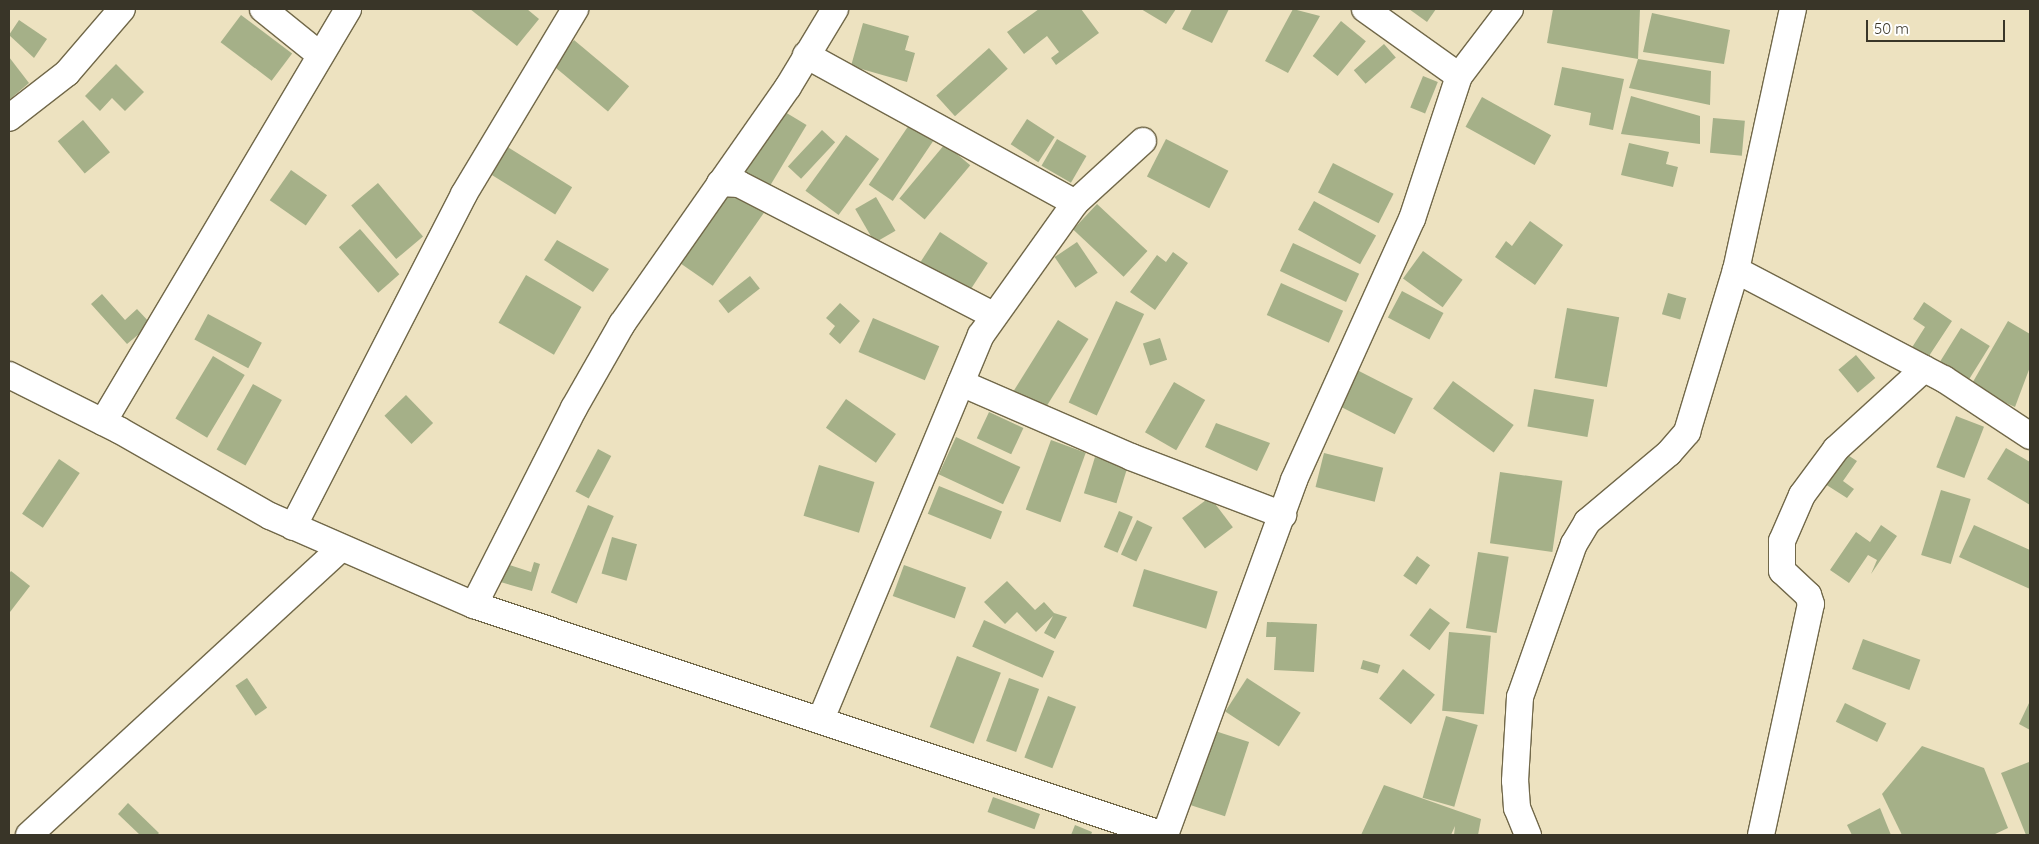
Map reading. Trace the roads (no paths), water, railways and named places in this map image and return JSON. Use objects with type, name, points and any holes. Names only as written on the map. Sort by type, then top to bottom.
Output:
[{"type":"street","points":[[9,118],[67,73],[122,9]]},
{"type":"street","points":[[263,9],[320,55]]},
{"type":"street","points":[[103,422],[348,9]]},
{"type":"street","points":[[293,527],[464,194],[575,9]]},
{"type":"street","points":[[474,605],[598,366],[835,9]]},
{"type":"street","points":[[1365,9],[1459,76]]},
{"type":"street","points":[[9,375],[103,422],[293,527],[340,549],[474,605],[821,719],[1164,835],[1319,422],[1412,219],[1459,76],[1510,9]]},
{"type":"street","points":[[1528,835],[1518,808],[1515,781],[1520,697],[1574,544],[1587,522],[1668,453],[1687,432],[1736,270],[1794,9]]},
{"type":"street","points":[[806,55],[1075,203]]},
{"type":"street","points":[[821,719],[961,383],[994,315],[1075,203],[1142,141]]},
{"type":"street","points":[[720,183],[739,184],[994,315]]},
{"type":"street","points":[[1736,270],[1924,369],[2030,436]]},
{"type":"street","points":[[1761,835],[1810,604],[1808,595],[1782,570],[1782,541],[1802,495],[1836,449],[1924,369]]},
{"type":"street","points":[[961,383],[1131,457],[1283,515]]},
{"type":"street","points":[[29,835],[340,549]]}]
